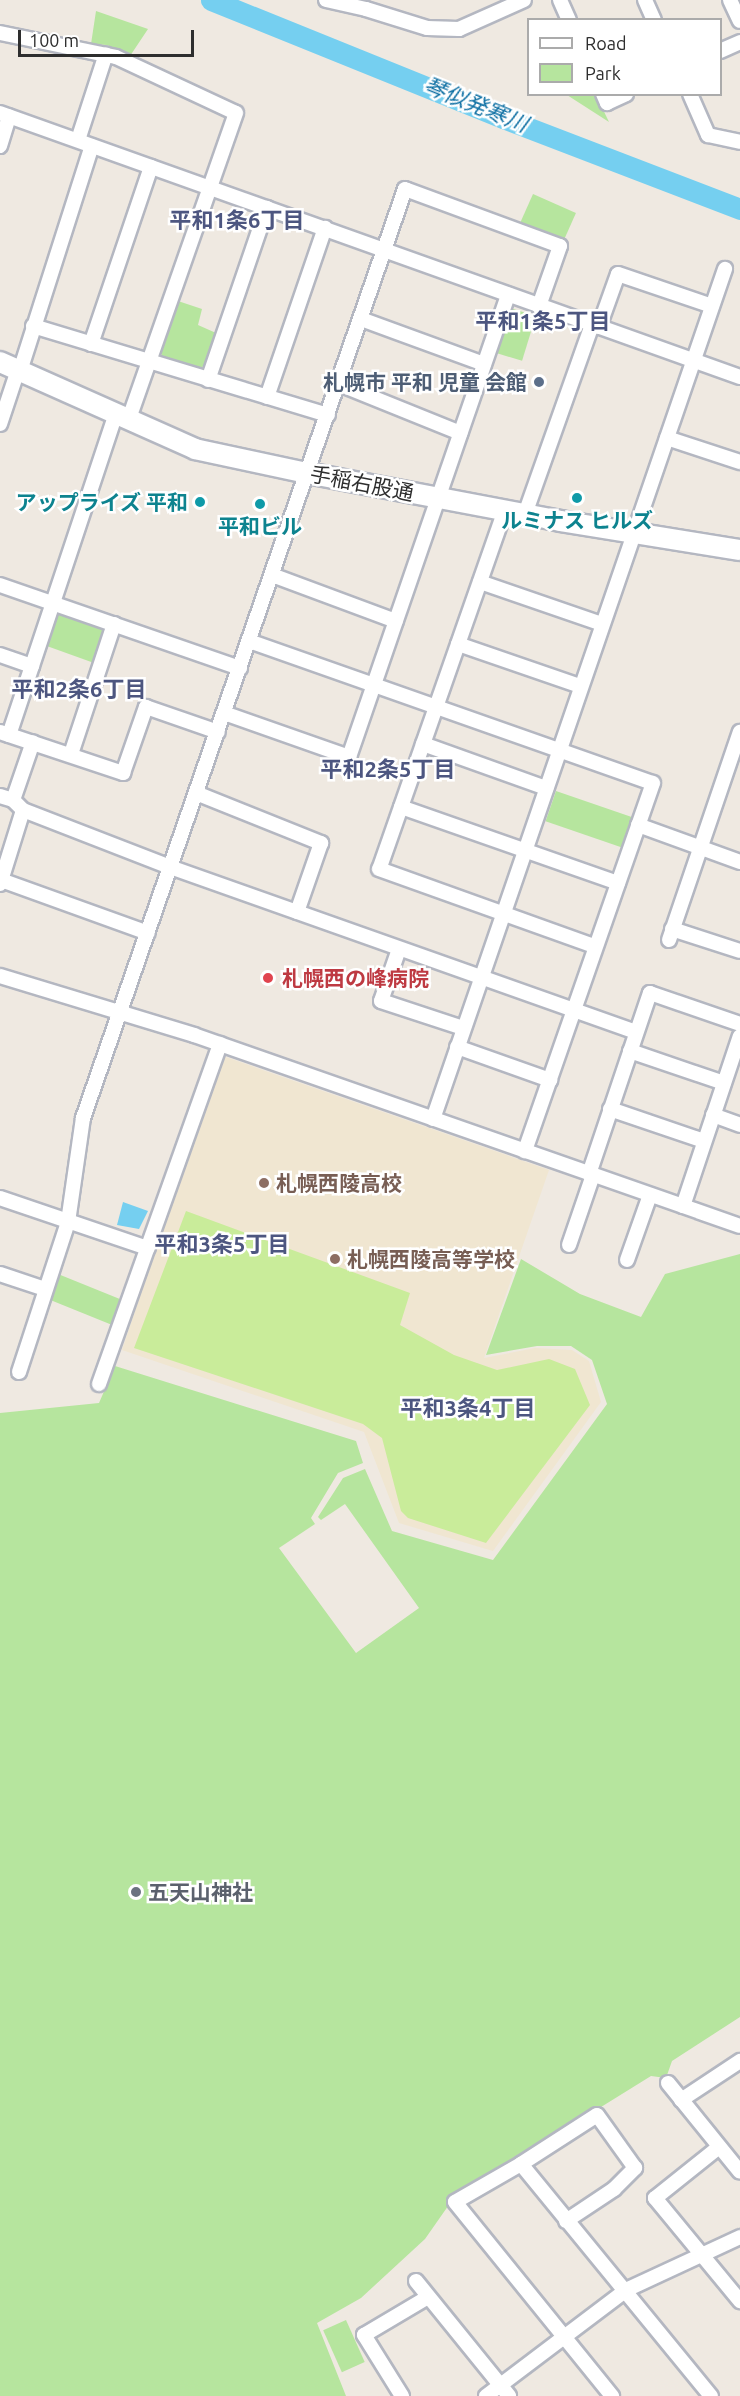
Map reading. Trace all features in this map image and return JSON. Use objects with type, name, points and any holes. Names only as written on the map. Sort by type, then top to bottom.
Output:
[{"type":"street","points":[[326,0],[366,9],[427,28],[459,29],[524,0]]},
{"type":"street","points":[[560,0],[567,18]]},
{"type":"street","points":[[645,0],[653,18]]},
{"type":"street","points":[[730,0],[740,21]]},
{"type":"street","points":[[0,33],[106,54],[236,113],[150,362],[123,417],[52,603],[32,666],[4,734],[71,754],[123,773],[146,706],[218,732]]},
{"type":"street","points":[[722,50],[740,42]]},
{"type":"street","points":[[78,140],[106,54]]},
{"type":"street","points":[[604,96],[607,103],[622,96]]},
{"type":"street","points":[[691,96],[708,135],[740,142]]},
{"type":"street","points":[[0,146],[4,114],[740,377]]},
{"type":"street","points":[[0,424],[13,367],[33,326],[93,146]]},
{"type":"street","points":[[91,344],[152,166]]},
{"type":"street","points":[[19,1372],[68,1222],[83,1118],[405,189],[560,246],[539,306]]},
{"type":"street","points":[[208,380],[267,208]]},
{"type":"street","points":[[267,397],[325,228]]},
{"type":"street","points":[[433,1119],[558,748],[725,269]]},
{"type":"street","points":[[525,514],[595,326],[618,274],[712,306]]},
{"type":"street","points":[[224,713],[348,757],[508,295]]},
{"type":"street","points":[[361,319],[484,364]]},
{"type":"street","points":[[33,326],[328,415]]},
{"type":"street","name":"手稲右股通","points":[[13,367],[195,449],[437,498],[740,550]]},
{"type":"street","points":[[339,384],[460,433]]},
{"type":"street","points":[[667,438],[740,462]]},
{"type":"street","points":[[505,510],[379,869],[594,946]]},
{"type":"street","points":[[272,575],[396,621]]},
{"type":"street","points":[[480,582],[602,624]]},
{"type":"street","points":[[0,585],[240,668]]},
{"type":"street","points":[[71,754],[114,624]]},
{"type":"street","points":[[249,641],[653,783],[594,946],[525,1151]]},
{"type":"street","points":[[458,644],[580,686]]},
{"type":"street","points":[[0,655],[32,666]]},
{"type":"street","points":[[740,732],[671,934],[740,951]]},
{"type":"street","points":[[33,742],[12,802],[1,882],[148,933]]},
{"type":"street","points":[[423,744],[546,788]]},
{"type":"street","points":[[196,793],[321,843],[297,912]]},
{"type":"street","points":[[12,802],[170,867],[636,1032]]},
{"type":"street","points":[[401,807],[618,883]]},
{"type":"street","points":[[638,825],[740,862]]},
{"type":"street","points":[[399,949],[381,1001],[464,1028]]},
{"type":"street","points":[[0,976],[220,1044],[740,1226]]},
{"type":"street","points":[[569,1245],[610,1109],[650,993],[740,1023]]},
{"type":"street","points":[[683,1206],[724,1083],[734,1071],[740,1036]]},
{"type":"street","points":[[99,1384],[220,1044]]},
{"type":"street","points":[[457,1047],[550,1080]]},
{"type":"street","points":[[630,1051],[724,1083]]},
{"type":"street","points":[[610,1109],[704,1141]]},
{"type":"street","points":[[713,1115],[740,1125]]},
{"type":"street","points":[[627,1260],[650,1195]]},
{"type":"street","points":[[0,1198],[148,1248]]},
{"type":"street","points":[[0,1274],[45,1289]]},
{"type":"street","points":[[681,2100],[740,2061]]},
{"type":"street","points":[[668,2083],[740,2172]]},
{"type":"street","points":[[566,2220],[614,2189],[635,2168],[597,2115],[521,2164],[455,2202],[612,2396]]},
{"type":"street","points":[[719,2147],[655,2198],[740,2301]]},
{"type":"street","points":[[521,2164],[711,2396]]},
{"type":"street","points":[[486,2396],[505,2391],[564,2337],[623,2291],[740,2237]]},
{"type":"street","points":[[416,2281],[505,2391]]},
{"type":"street","points":[[402,2396],[364,2335],[428,2297]]},
{"type":"shaded area","name":"札幌西陵高等学校","points":[[220,1055],[549,1170],[484,1358],[535,1348],[572,1350],[589,1361],[601,1402],[493,1551],[399,1523],[364,1432],[122,1350]]},
{"type":"green space","points":[[96,11],[148,29],[130,56],[107,45],[91,44]]},
{"type":"green space","points":[[569,96],[596,96],[609,122]]},
{"type":"green space","points":[[533,194],[576,213],[563,242],[520,223]]},
{"type":"green space","points":[[178,301],[202,309],[198,325],[216,333],[204,366],[198,369],[164,359],[160,352]]},
{"type":"green space","points":[[510,308],[536,316],[522,361],[496,353]]},
{"type":"green space","points":[[56,612],[104,629],[92,662],[44,645]]},
{"type":"green space","points":[[556,791],[632,817],[621,847],[546,821]]},
{"type":"green space","points":[[186,1211],[410,1293],[400,1325],[454,1355],[497,1370],[549,1359],[575,1369],[590,1405],[486,1543],[408,1518],[401,1511],[382,1438],[363,1424],[134,1348]]},
{"type":"green space","points":[[740,1254],[740,2017],[672,2061],[666,2078],[651,2076],[453,2199],[425,2239],[361,2298],[317,2323],[346,2396],[0,2396],[0,1413],[99,1403],[115,1366],[356,1441],[363,1463],[338,1473],[311,1518],[315,1524],[279,1548],[356,1653],[419,1608],[345,1504],[321,1520],[318,1517],[343,1478],[365,1469],[392,1531],[493,1560],[607,1404],[592,1360],[571,1346],[537,1346],[486,1355],[521,1259],[580,1294],[641,1317],[665,1274]]},
{"type":"green space","points":[[58,1274],[121,1299],[111,1325],[48,1299]]},
{"type":"green space","points":[[346,2320],[365,2362],[342,2372],[323,2330]]},
{"type":"water","points":[[123,1202],[148,1211],[139,1229],[117,1225]]},
{"type":"waterway","name":"琴似発寒川","points":[[211,0],[503,118],[740,209]]},
{"type":"place","name":"札幌市 平和 児童 会館","points":[[539,382]]},
{"type":"place","name":"ルミナス ヒルズ","points":[[577,498]]},
{"type":"place","name":"アップライズ 平和","points":[[200,502]]},
{"type":"place","name":"平和ビル","points":[[260,504]]},
{"type":"place","name":"札幌西の峰病院","points":[[268,978]]},
{"type":"place","name":"札幌西陵高校","points":[[264,1183]]},
{"type":"place","name":"札幌西陵高等学校","points":[[335,1259]]},
{"type":"place","name":"五天山神社","points":[[136,1892]]},
{"type":"district","name":"平和1条6丁目","points":[[237,220]]},
{"type":"district","name":"平和1条5丁目","points":[[543,321]]},
{"type":"district","name":"平和2条6丁目","points":[[79,689]]},
{"type":"district","name":"平和2条5丁目","points":[[388,769]]},
{"type":"district","name":"平和3条5丁目","points":[[222,1244]]},
{"type":"district","name":"平和3条4丁目","points":[[468,1408]]}]
